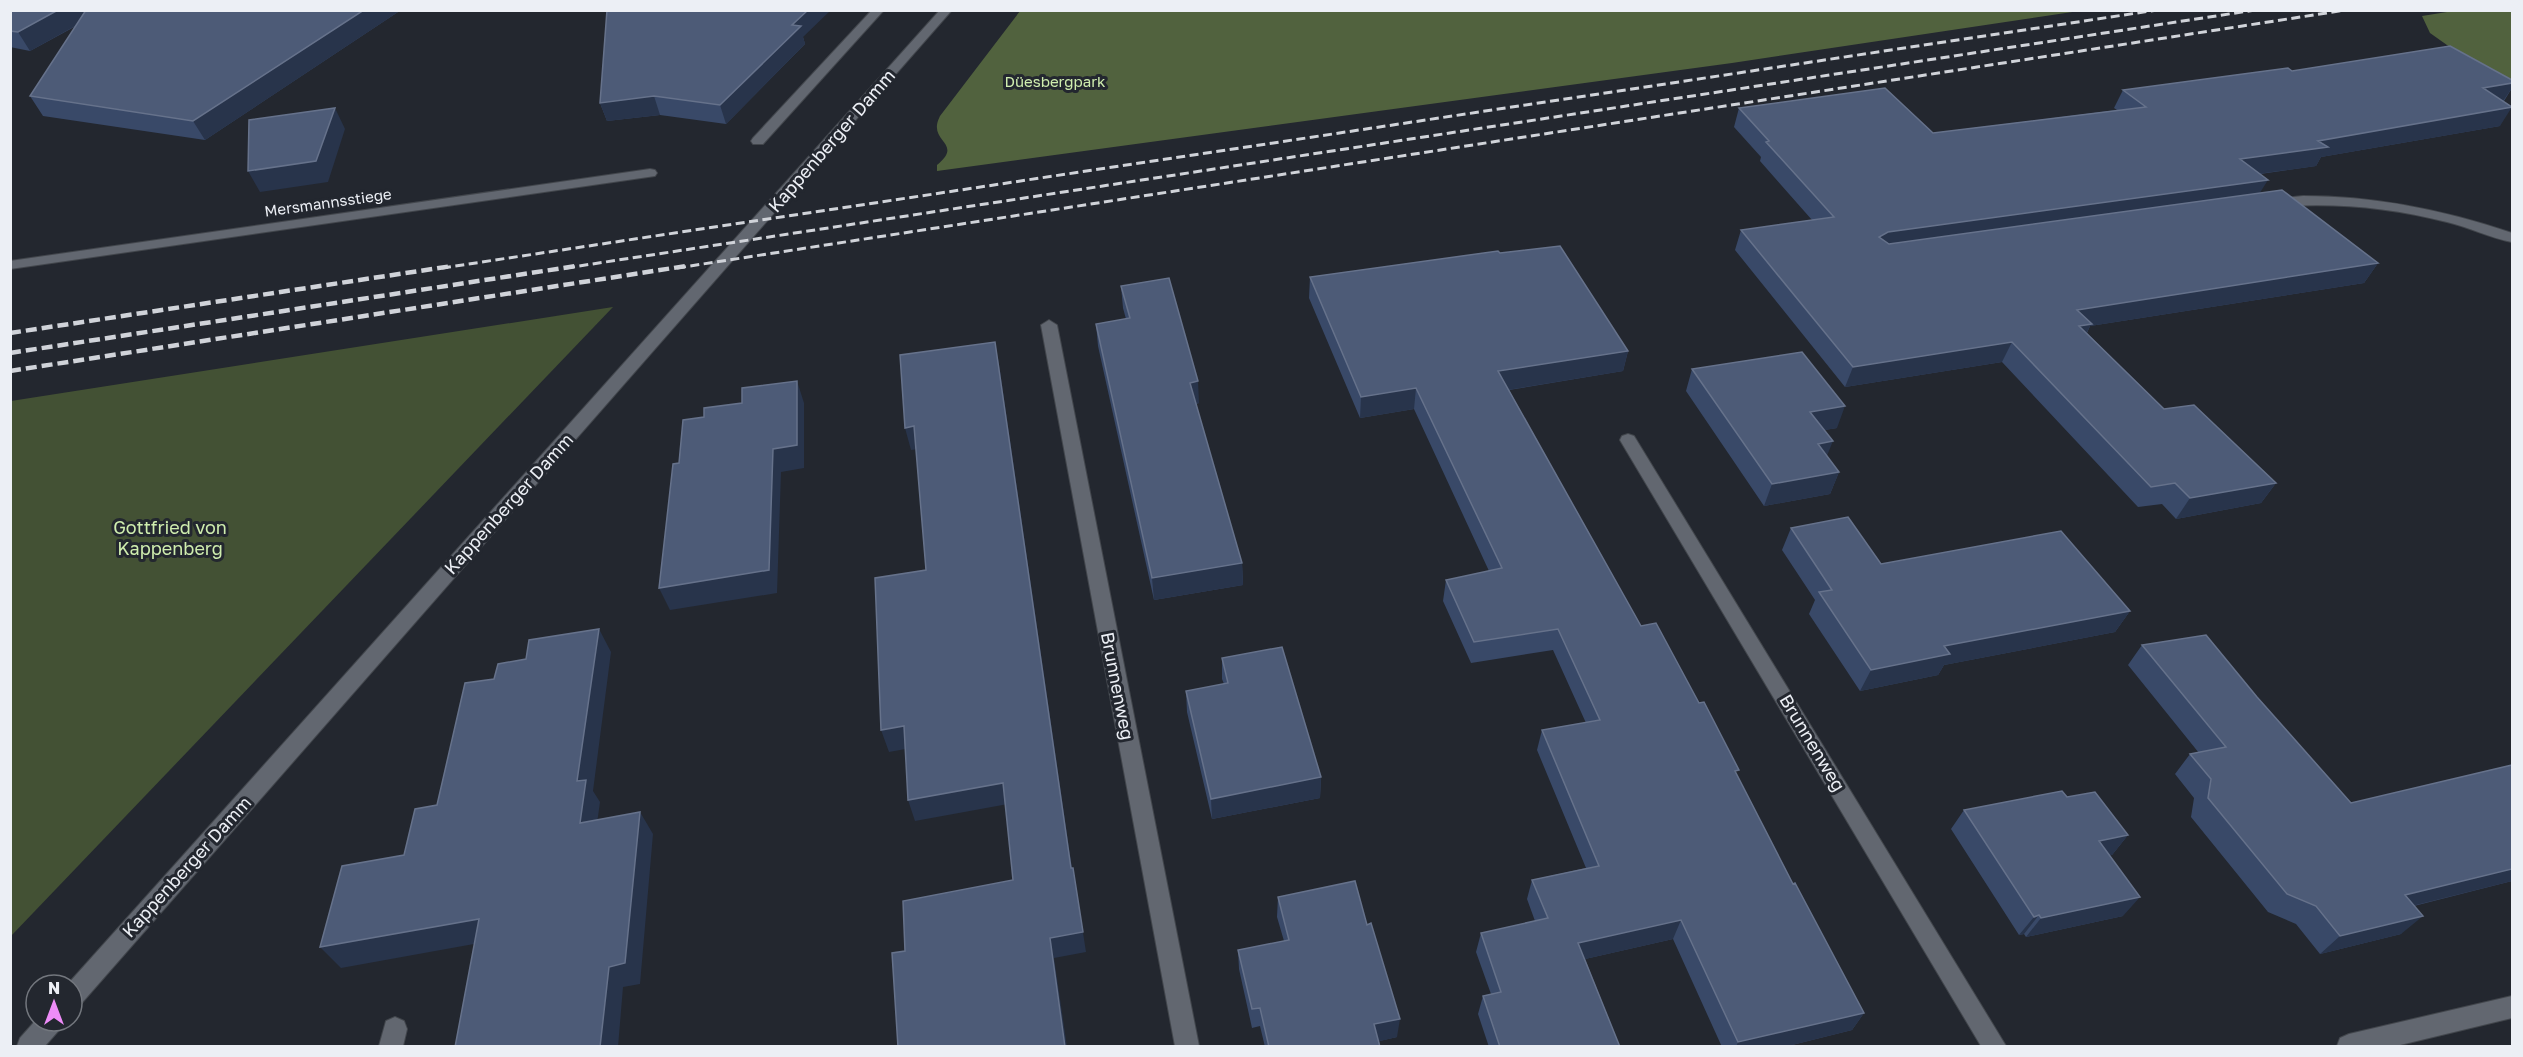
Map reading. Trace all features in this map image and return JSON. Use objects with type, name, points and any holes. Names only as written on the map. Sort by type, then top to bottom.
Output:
[{"type":"street","points":[[758,141],[879,10]]},
{"type":"street","name":"Kappenberger Damm","points":[[84,983],[947,10]]},
{"type":"street","name":"Mersmannsstiege","points":[[10,265],[650,173]]},
{"type":"street","points":[[2258,206],[2281,202],[2355,201],[2425,212],[2512,238]]},
{"type":"street","name":"Brunnenweg","points":[[1049,325],[1187,1047]]},
{"type":"street","name":"Brunnenweg","points":[[1628,440],[1994,1047]]},
{"type":"street","points":[[2349,1047],[2512,1007]]},
{"type":"street","points":[[29,1047],[41,1033]]},
{"type":"green space","name":"Düesbergpark","points":[[1020,11],[2079,11],[1732,63],[937,171],[937,165],[945,157],[947,151],[938,132],[937,125],[940,116]]},
{"type":"green space","points":[[2446,11],[2512,11],[2512,91],[2430,33],[2422,16]]},
{"type":"green space","name":"Gottfried von Kappenberg","points":[[613,307],[11,936],[11,401]]},
{"type":"building","points":[[10,10],[58,10],[18,32],[10,31]]},
{"type":"building","points":[[86,10],[364,10],[193,121],[30,96]]},
{"type":"building","points":[[607,10],[808,10],[792,25],[801,26],[720,105],[654,96],[600,103]]},
{"type":"building","points":[[2450,46],[2512,80],[2512,83],[2483,88],[2512,107],[2318,141],[2328,147],[2240,159],[2268,180],[1888,232],[1879,237],[1889,244],[2282,190],[2378,263],[2077,310],[2092,324],[2079,326],[2164,409],[2194,405],[2276,483],[2190,498],[2175,483],[2151,487],[2012,342],[1853,367],[1741,230],[1834,217],[1766,142],[1769,141],[1739,108],[1885,88],[1933,133],[2146,107],[2123,90],[2288,68],[2292,71]]},
{"type":"building","points":[[335,108],[316,161],[248,171],[249,120]]},
{"type":"building","points":[[1560,246],[1628,351],[1498,371],[1641,626],[1656,623],[1699,703],[1704,702],[1739,770],[1735,771],[1793,884],[1795,883],[1864,1013],[1738,1042],[1681,920],[1578,943],[1620,1047],[1500,1047],[1483,996],[1501,992],[1481,933],[1548,918],[1532,880],[1599,866],[1542,730],[1600,720],[1558,629],[1474,642],[1446,580],[1502,568],[1416,388],[1361,397],[1310,277],[1498,251],[1500,253]]},
{"type":"building","points":[[1169,278],[1198,381],[1190,383],[1242,563],[1152,578],[1096,324],[1130,318],[1121,286]]},
{"type":"building","points":[[995,342],[1071,868],[1073,868],[1083,932],[1050,938],[1065,1047],[898,1047],[892,953],[905,951],[903,901],[1013,880],[1003,783],[908,800],[904,726],[881,730],[875,578],[926,570],[914,426],[905,428],[900,355]]},
{"type":"building","points":[[1802,352],[1845,406],[1810,412],[1833,441],[1818,444],[1839,472],[1772,484],[1692,369]]},
{"type":"building","points":[[797,381],[797,445],[773,449],[769,570],[659,588],[673,464],[679,463],[683,420],[704,417],[704,408],[742,403],[742,388]]},
{"type":"building","points":[[1848,517],[1881,564],[2061,531],[2130,611],[1944,646],[1950,654],[1871,670],[1819,592],[1832,590],[1791,528]]},
{"type":"building","points":[[599,629],[577,781],[586,780],[580,823],[640,812],[625,963],[609,967],[600,1047],[455,1047],[479,919],[320,947],[342,866],[404,855],[415,809],[437,805],[465,683],[494,679],[498,664],[526,659],[529,640]]},
{"type":"building","points":[[2206,635],[2257,697],[2351,803],[2512,765],[2512,869],[2405,895],[2423,916],[2340,936],[2316,906],[2287,894],[2208,798],[2211,779],[2190,754],[2226,747],[2142,645]]},
{"type":"building","points":[[1282,647],[1321,777],[1211,799],[1186,691],[1228,683],[1222,658]]},
{"type":"building","points":[[2062,791],[2067,797],[2095,792],[2128,835],[2099,841],[2140,897],[2041,918],[2039,915],[2034,917],[1964,810]]},
{"type":"building","points":[[1355,881],[1367,925],[1371,923],[1400,1019],[1374,1024],[1380,1047],[1269,1047],[1260,1008],[1252,1009],[1238,950],[1289,940],[1278,897]]},
{"type":"railway","points":[[442,268],[2157,10]]},
{"type":"railway","points":[[566,268],[2255,10]]},
{"type":"railway","points":[[677,268],[2346,10]]},
{"type":"railway","points":[[10,333],[452,266]]},
{"type":"railway","points":[[10,353],[576,266]]},
{"type":"railway","points":[[10,371],[686,266]]}]
